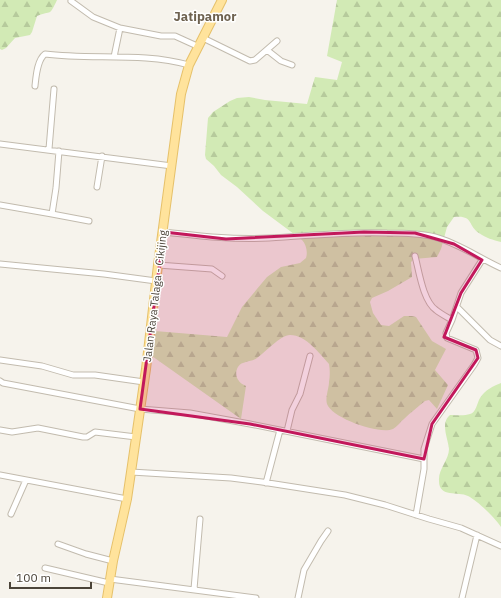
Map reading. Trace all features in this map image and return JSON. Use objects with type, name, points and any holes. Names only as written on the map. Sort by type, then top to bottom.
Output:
[{"type":"main road","name":"Jalan Raya Talaga - Cikijing","points":[[107,598],[131,472],[144,382],[158,265],[164,232],[181,94],[189,65],[197,46],[203,38],[222,0]]},
{"type":"street","points":[[71,1],[93,17],[120,28],[161,36],[175,36],[197,46]]},
{"type":"street","points":[[114,57],[120,28]]},
{"type":"street","points":[[203,38],[250,61],[255,60],[277,41]]},
{"type":"street","points":[[267,50],[279,60],[292,65]]},
{"type":"street","points":[[35,86],[37,71],[43,55],[141,58],[177,62],[189,65]]},
{"type":"street","points":[[49,149],[54,89]]},
{"type":"street","points":[[0,144],[49,149],[172,166]]},
{"type":"street","points":[[52,214],[59,151]]},
{"type":"street","points":[[98,186],[102,156]]},
{"type":"street","points":[[0,205],[89,221]]},
{"type":"street","points":[[164,232],[226,239],[364,232],[415,233],[435,237],[454,244],[482,260],[501,268]]},
{"type":"street","points":[[415,256],[425,293],[430,304],[435,310],[452,320]]},
{"type":"street","points":[[416,515],[424,469],[424,449],[432,424],[478,358],[476,350],[447,338],[446,333],[461,293],[482,260]]},
{"type":"street","points":[[0,264],[104,274],[156,281]]},
{"type":"street","points":[[158,265],[212,269],[222,276]]},
{"type":"street","points":[[457,307],[490,340],[501,346]]},
{"type":"street","points":[[287,431],[292,410],[300,394],[310,356]]},
{"type":"street","points":[[0,360],[42,366],[73,375],[95,375],[144,382]]},
{"type":"street","points":[[0,381],[3,383],[55,394],[140,409],[190,413],[424,459]]},
{"type":"street","points":[[0,430],[12,432],[38,428],[83,437],[87,437],[95,432],[136,437]]},
{"type":"street","points":[[266,482],[280,430]]},
{"type":"street","points":[[131,472],[231,478],[266,482],[345,495],[461,528],[501,546]]},
{"type":"street","points":[[0,475],[127,499]]},
{"type":"street","points":[[10,514],[26,480]]},
{"type":"street","points":[[194,589],[200,519]]},
{"type":"street","points":[[298,598],[304,570],[320,541],[328,531]]},
{"type":"street","points":[[462,598],[477,535]]},
{"type":"street","points":[[58,544],[86,554],[113,561]]},
{"type":"street","points":[[45,568],[110,581],[194,589],[256,598]]},
{"type":"highlighted area","points":[[164,232],[226,239],[364,232],[415,233],[454,244],[482,260],[461,293],[444,337],[476,350],[478,358],[432,424],[424,459],[250,424],[140,409]]},
{"type":"green space","points":[[0,0],[57,0],[50,12],[37,16],[30,35],[15,38],[6,48],[2,50],[0,49]]},
{"type":"green space","points":[[337,0],[501,0],[501,242],[490,239],[479,233],[475,230],[468,219],[454,217],[447,227],[441,249],[437,257],[414,259],[411,262],[412,277],[388,291],[372,298],[370,302],[373,313],[381,325],[389,326],[404,316],[416,317],[432,341],[446,349],[435,370],[448,385],[437,409],[429,400],[425,401],[393,429],[386,430],[377,430],[346,420],[337,415],[331,409],[327,404],[330,378],[329,364],[312,345],[296,336],[288,335],[283,337],[257,358],[241,364],[237,368],[237,379],[246,386],[241,419],[149,354],[155,331],[227,337],[242,307],[267,277],[281,267],[300,263],[306,258],[306,248],[302,240],[263,211],[237,187],[221,175],[206,159],[208,118],[213,112],[237,98],[249,97],[307,104],[315,77],[337,80],[342,62],[327,56]]},
{"type":"green space","points":[[501,383],[501,527],[491,515],[468,496],[442,490],[439,477],[449,453],[445,431],[445,422],[447,418],[450,415],[466,415],[472,413],[484,393]]},
{"type":"district","name":"Jatipamor","points":[[205,16]]}]
